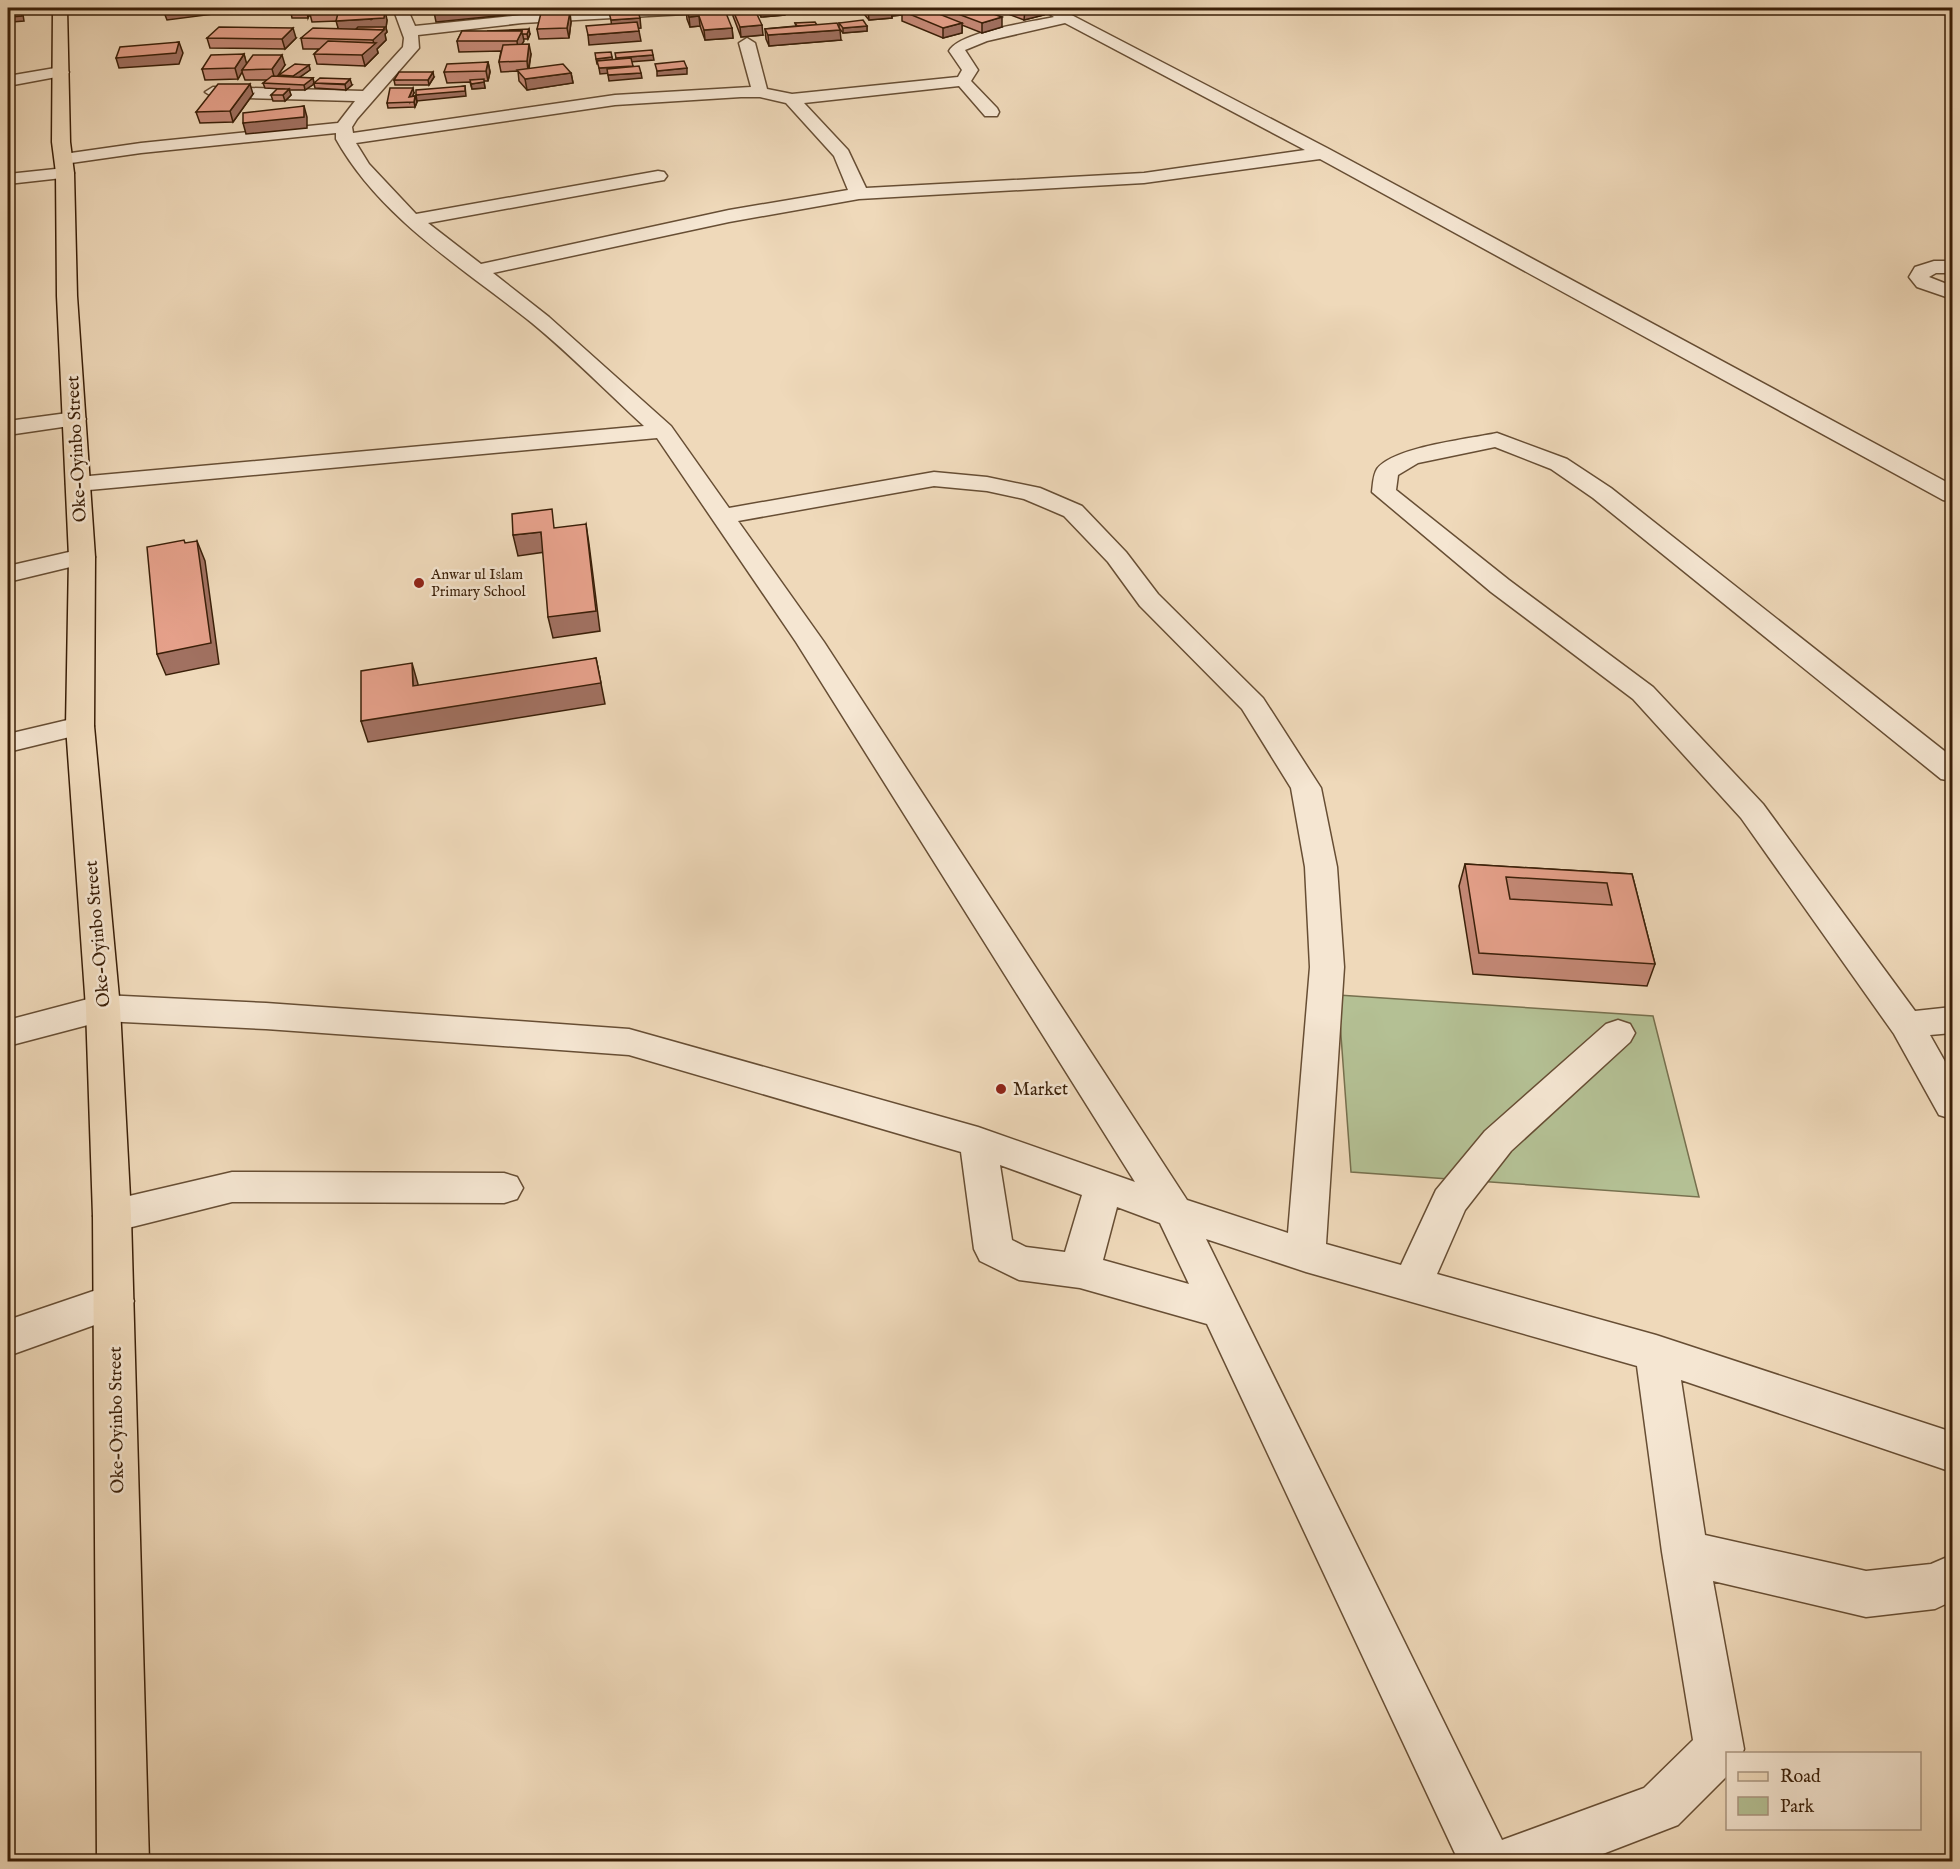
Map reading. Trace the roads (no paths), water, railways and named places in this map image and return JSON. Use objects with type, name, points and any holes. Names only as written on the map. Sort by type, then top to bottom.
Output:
[{"type":"main road","name":"Oke-Oyinbo Street","points":[[60,8],[61,142],[65,166],[67,296],[82,557],[80,726],[103,1008],[112,1216],[123,1862]]},
{"type":"street","points":[[721,8],[622,10],[403,29],[411,48],[404,58],[365,96],[349,117],[345,133],[363,168],[412,220],[542,321],[663,431],[810,642],[1174,1212],[1486,1862]]},
{"type":"street","points":[[1048,8],[1323,153],[1953,495]]},
{"type":"street","points":[[963,81],[970,70],[957,51],[959,47],[982,38],[1068,18]]},
{"type":"street","points":[[747,43],[760,92]]},
{"type":"street","points":[[8,81],[61,72]]},
{"type":"street","points":[[8,178],[141,148],[345,133],[615,100],[760,92],[792,99],[963,81]]},
{"type":"street","points":[[963,81],[991,112]]},
{"type":"street","points":[[213,92],[365,96]]},
{"type":"street","points":[[792,99],[842,153],[859,194]]},
{"type":"street","points":[[477,271],[729,216],[859,194],[1144,178],[1323,153]]},
{"type":"street","points":[[412,220],[658,176]]},
{"type":"street","points":[[1953,267],[1934,267],[1922,271],[1919,277],[1930,286],[1953,293]]},
{"type":"street","points":[[8,428],[75,419]]},
{"type":"street","points":[[78,484],[663,431]]},
{"type":"street","points":[[1953,772],[1629,514],[1558,464],[1497,440],[1411,457],[1387,472],[1384,492],[1500,586],[1643,693],[1752,811],[1906,1025],[1953,1105]]},
{"type":"street","points":[[721,517],[934,479],[987,484],[1031,493],[1073,511],[1117,557],[1149,600],[1252,704],[1306,788],[1321,867],[1327,967],[1306,1255]]},
{"type":"street","points":[[8,574],[82,557]]},
{"type":"street","points":[[8,743],[80,726]]},
{"type":"street","points":[[8,1032],[103,1008],[266,1016],[629,1041],[978,1142],[1174,1212],[1306,1255],[1656,1353],[1953,1452]]},
{"type":"street","points":[[1906,1025],[1953,1020]]},
{"type":"street","points":[[1412,1285],[1450,1201],[1498,1141],[1617,1033]]},
{"type":"street","points":[[978,1142],[994,1249],[1019,1263],[1080,1271],[1222,1311]]},
{"type":"street","points":[[112,1216],[232,1187],[504,1188]]},
{"type":"street","points":[[1080,1271],[1103,1187]]},
{"type":"street","points":[[8,1338],[114,1301]]},
{"type":"street","points":[[1512,1862],[1660,1807],[1719,1749],[1685,1552],[1656,1353]]},
{"type":"street","points":[[1685,1552],[1866,1594],[1935,1586],[1953,1577]]},
{"type":"place","name":"Anwar ul Islam Primary School","points":[[419,583]]},
{"type":"place","name":"Market","points":[[1001,1089]]}]
